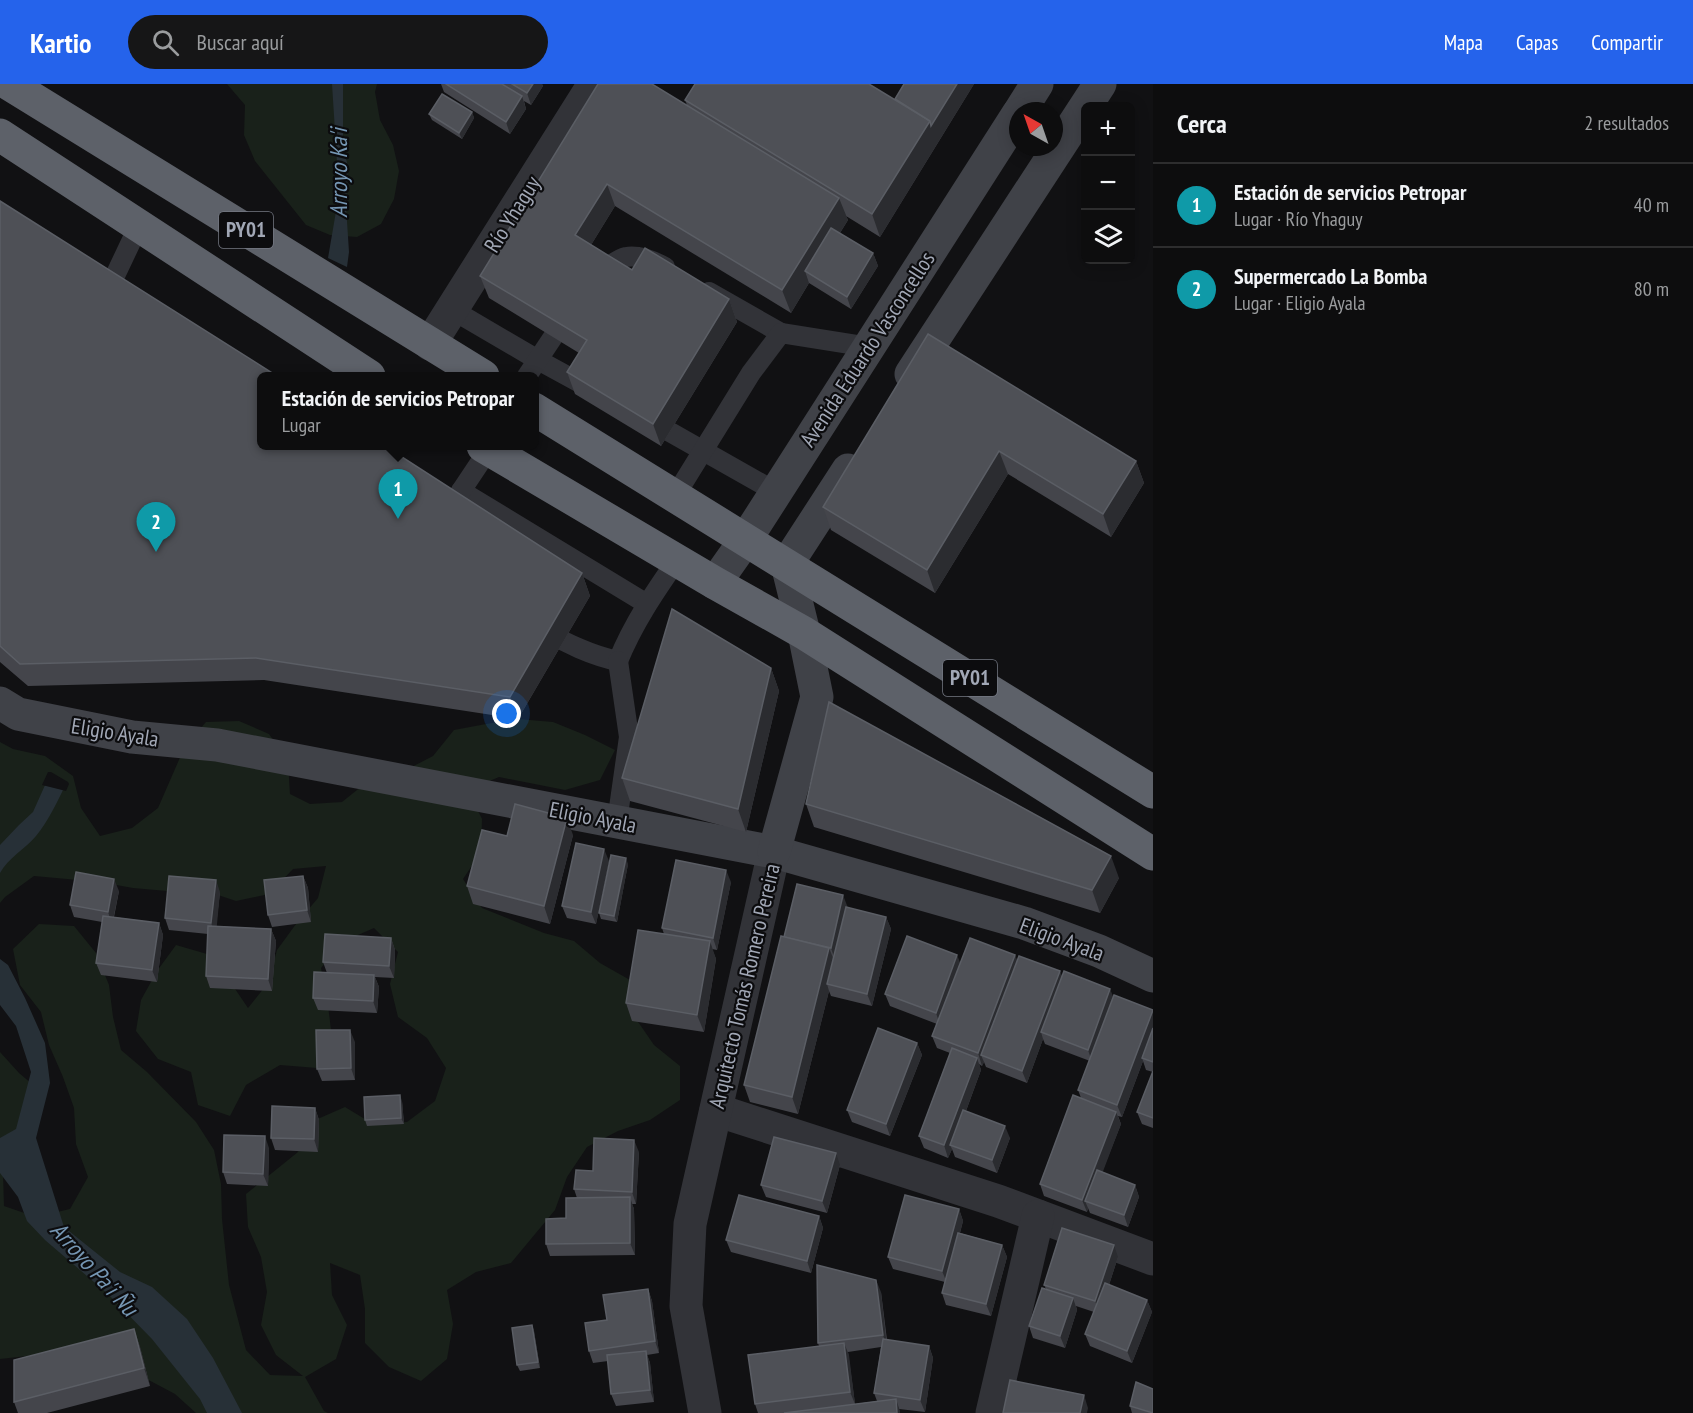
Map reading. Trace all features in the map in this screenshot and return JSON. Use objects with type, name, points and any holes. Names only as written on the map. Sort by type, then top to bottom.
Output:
[{"type":"highway","name":"PY01","points":[[9,84],[476,372]]},
{"type":"highway","name":"PY01","points":[[0,135],[359,372]]},
{"type":"highway","name":"PY01","points":[[539,412],[1153,792]]},
{"type":"highway","name":"PY01","points":[[491,450],[804,633],[1153,854]]},
{"type":"street","name":"Río Yhaguy","points":[[430,344],[594,84]]},
{"type":"street","name":"Avenida Eduardo Vasconcellos","points":[[1026,102],[1037,84]]},
{"type":"street","points":[[898,394],[1100,84]]},
{"type":"street","name":"Avenida Eduardo Vasconcellos","points":[[715,583],[746,539],[1009,129]]},
{"type":"street","points":[[787,564],[865,444]]},
{"type":"street","name":"Arquitecto Tomás Romero Pereira","points":[[705,1413],[686,1306],[690,1224],[774,852],[817,697],[787,564]]},
{"type":"street","name":"Eligio Ayala","points":[[9,708],[132,737],[217,745],[774,852],[1024,924],[1099,951],[1153,976]]},
{"type":"street","points":[[716,1110],[998,1200],[1153,1259]]},
{"type":"street","points":[[992,1413],[1038,1216]]},
{"type":"lane","points":[[102,319],[104,297],[139,225]]},
{"type":"lane","points":[[603,269],[624,257],[657,263],[781,333],[869,347]]},
{"type":"lane","points":[[452,309],[582,384]]},
{"type":"lane","points":[[675,496],[751,373],[781,333]]},
{"type":"lane","points":[[530,372],[553,337]]},
{"type":"lane","points":[[670,432],[776,492]]},
{"type":"lane","points":[[446,535],[446,524],[461,491],[484,450]]},
{"type":"lane","points":[[461,491],[647,604]]},
{"type":"lane","points":[[617,822],[629,737],[618,660],[628,636],[677,560]]},
{"type":"lane","points":[[520,618],[582,650],[618,660]]},
{"type":"shaded area","points":[[227,84],[377,84],[375,92],[380,120],[393,145],[399,171],[394,199],[381,224],[357,237],[330,235],[306,225],[255,161],[244,135],[245,105]]},
{"type":"shaded area","points":[[518,719],[553,722],[615,750],[600,780],[565,790],[499,777],[468,790],[482,819],[481,852],[463,879],[482,908],[544,933],[574,941],[600,963],[630,980],[632,1013],[654,1045],[680,1066],[680,1100],[650,1120],[618,1131],[587,1147],[567,1177],[555,1210],[511,1263],[476,1272],[447,1290],[453,1324],[447,1359],[421,1381],[389,1367],[365,1343],[365,1309],[360,1275],[330,1263],[332,1295],[347,1325],[336,1359],[305,1377],[324,1411],[328,1413],[196,1413],[175,1394],[143,1377],[45,1354],[0,1359],[0,1052],[19,1073],[44,1094],[3,1173],[4,1206],[36,1217],[70,1209],[88,1177],[76,1144],[74,1108],[49,1045],[41,1012],[20,985],[13,949],[39,924],[74,926],[96,953],[109,985],[113,1017],[121,1050],[147,1072],[196,1122],[214,1150],[221,1184],[229,1285],[246,1350],[270,1375],[303,1376],[276,1355],[261,1325],[267,1292],[261,1257],[248,1227],[246,1194],[298,1152],[313,1121],[345,1107],[373,1124],[407,1122],[435,1101],[446,1068],[427,1038],[398,1017],[390,984],[398,952],[374,928],[342,942],[321,968],[332,1038],[317,1068],[280,1065],[246,1085],[230,1116],[198,1105],[191,1072],[158,1059],[136,1031],[141,1000],[157,971],[176,945],[207,954],[248,1008],[268,983],[277,950],[318,898],[326,866],[293,869],[269,894],[236,901],[203,890],[167,891],[34,876],[0,903],[0,742],[13,749],[45,756],[73,776],[81,808],[100,836],[132,828],[158,808],[185,746],[206,722],[239,721],[269,734],[288,761],[290,794],[310,804],[342,802],[372,778],[404,771],[433,756],[454,730]]},
{"type":"water","name":"Arroyo Ka'i","points":[[332,84],[343,84],[343,142],[348,168],[346,206],[349,252],[347,267],[328,258],[339,194]]},
{"type":"water","points":[[50,774],[66,784],[56,804],[36,836],[7,863],[0,873],[0,845],[33,812]]},
{"type":"water","name":"Arroyo Pa'i Ñu","points":[[0,959],[8,965],[45,1043],[50,1083],[36,1138],[64,1227],[120,1272],[152,1287],[187,1319],[213,1358],[242,1413],[207,1413],[200,1399],[152,1339],[108,1294],[45,1240],[27,1221],[18,1197],[0,1173],[0,1138],[16,1129],[31,1072],[16,1026],[0,1005]]},
{"type":"pier","points":[[48,772],[68,782],[66,791],[42,785]]},
{"type":"building","points":[[446,84],[502,84],[522,96],[506,122]]},
{"type":"building","points":[[512,84],[533,84],[527,93]]},
{"type":"building","points":[[598,84],[652,84],[839,198],[782,290],[607,184],[575,235],[632,270],[645,248],[729,299],[653,424],[567,372],[587,340],[480,276]]},
{"type":"building","points":[[695,84],[869,84],[930,121],[872,214],[685,100]]},
{"type":"building","points":[[904,84],[957,84],[931,126],[930,121],[895,99]]},
{"type":"building","points":[[442,94],[472,112],[459,133],[429,114]]},
{"type":"building","points":[[0,201],[271,372],[257,372],[257,450],[391,450],[582,573],[510,697],[256,658],[20,664],[0,646]]},
{"type":"building","points":[[831,228],[873,253],[847,297],[805,271]]},
{"type":"building","points":[[928,334],[1136,461],[1103,514],[999,451],[927,570],[823,507]]},
{"type":"building","points":[[672,609],[771,668],[738,809],[622,778]]},
{"type":"building","points":[[829,702],[1111,856],[1092,890],[806,804]]},
{"type":"building","points":[[515,804],[567,818],[544,906],[467,886],[482,830],[507,836]]},
{"type":"building","points":[[576,843],[604,849],[591,912],[562,906]]},
{"type":"building","points":[[611,855],[626,858],[614,916],[599,913]]},
{"type":"building","points":[[676,860],[726,870],[713,938],[662,928]]},
{"type":"building","points":[[76,872],[114,879],[108,912],[70,905]]},
{"type":"building","points":[[169,876],[216,880],[211,923],[165,918]]},
{"type":"building","points":[[303,876],[307,910],[268,915],[264,880]]},
{"type":"building","points":[[797,884],[843,895],[831,948],[784,937]]},
{"type":"building","points":[[846,907],[886,917],[867,994],[827,984]]},
{"type":"building","points":[[103,916],[159,923],[152,970],[96,963]]},
{"type":"building","points":[[208,926],[271,929],[268,979],[206,976]]},
{"type":"building","points":[[638,930],[710,941],[697,1015],[626,1003]]},
{"type":"building","points":[[325,934],[391,938],[389,966],[323,962]]},
{"type":"building","points":[[781,936],[829,948],[792,1097],[744,1085]]},
{"type":"building","points":[[907,936],[957,955],[936,1013],[885,994]]},
{"type":"building","points":[[970,938],[1015,955],[978,1053],[932,1036]]},
{"type":"building","points":[[1019,956],[1060,971],[1022,1071],[981,1055]]},
{"type":"building","points":[[1064,971],[1110,989],[1088,1050],[1041,1032]]},
{"type":"building","points":[[314,972],[374,975],[373,1001],[313,998]]},
{"type":"building","points":[[1114,995],[1153,1010],[1117,1105],[1078,1090]]},
{"type":"building","points":[[878,1028],[917,1043],[886,1124],[847,1110]]},
{"type":"building","points":[[1153,1028],[1153,1062],[1142,1058]]},
{"type":"building","points":[[316,1030],[350,1030],[351,1068],[317,1069]]},
{"type":"building","points":[[952,1048],[977,1058],[944,1145],[919,1136]]},
{"type":"building","points":[[1153,1071],[1153,1118],[1137,1112]]},
{"type":"building","points":[[400,1095],[401,1118],[365,1120],[364,1097]]},
{"type":"building","points":[[1073,1095],[1116,1112],[1082,1200],[1040,1184]]},
{"type":"building","points":[[272,1106],[315,1108],[314,1139],[271,1138]]},
{"type":"building","points":[[963,1110],[1005,1126],[992,1160],[950,1145]]},
{"type":"building","points":[[224,1135],[265,1136],[263,1174],[223,1172]]},
{"type":"building","points":[[774,1137],[836,1153],[822,1201],[761,1185]]},
{"type":"building","points":[[594,1138],[634,1140],[632,1192],[574,1189],[576,1170],[593,1171]]},
{"type":"building","points":[[1097,1170],[1135,1185],[1124,1215],[1085,1201]]},
{"type":"building","points":[[739,1195],[819,1216],[807,1261],[726,1240]]},
{"type":"building","points":[[905,1195],[959,1209],[942,1271],[888,1257]]},
{"type":"building","points":[[630,1197],[630,1243],[546,1244],[546,1219],[566,1218],[566,1198]]},
{"type":"building","points":[[1062,1228],[1114,1245],[1095,1301],[1044,1285]]},
{"type":"building","points":[[958,1233],[1002,1245],[986,1304],[942,1293]]},
{"type":"building","points":[[817,1265],[876,1280],[883,1335],[818,1343]]},
{"type":"building","points":[[1105,1283],[1147,1300],[1127,1351],[1085,1334]]},
{"type":"building","points":[[1042,1288],[1073,1298],[1060,1336],[1029,1326]]},
{"type":"building","points":[[648,1289],[655,1341],[589,1351],[585,1323],[607,1320],[603,1295]]},
{"type":"building","points":[[532,1325],[538,1362],[517,1365],[512,1328]]},
{"type":"building","points":[[134,1329],[144,1368],[14,1402],[14,1360]]},
{"type":"building","points":[[883,1339],[929,1346],[920,1400],[874,1393]]},
{"type":"building","points":[[844,1343],[850,1392],[755,1404],[748,1355]]},
{"type":"building","points":[[646,1351],[650,1390],[611,1394],[607,1355]]},
{"type":"building","points":[[1010,1380],[1084,1395],[1080,1413],[1003,1413]]},
{"type":"building","points":[[1136,1382],[1153,1389],[1153,1413],[1130,1406]]},
{"type":"building","points":[[896,1399],[897,1413],[784,1413]]},
{"type":"place","name":"Estación de servicios Petropar","points":[[398,519]]},
{"type":"place","name":"Supermercado La Bomba","points":[[156,552]]}]
